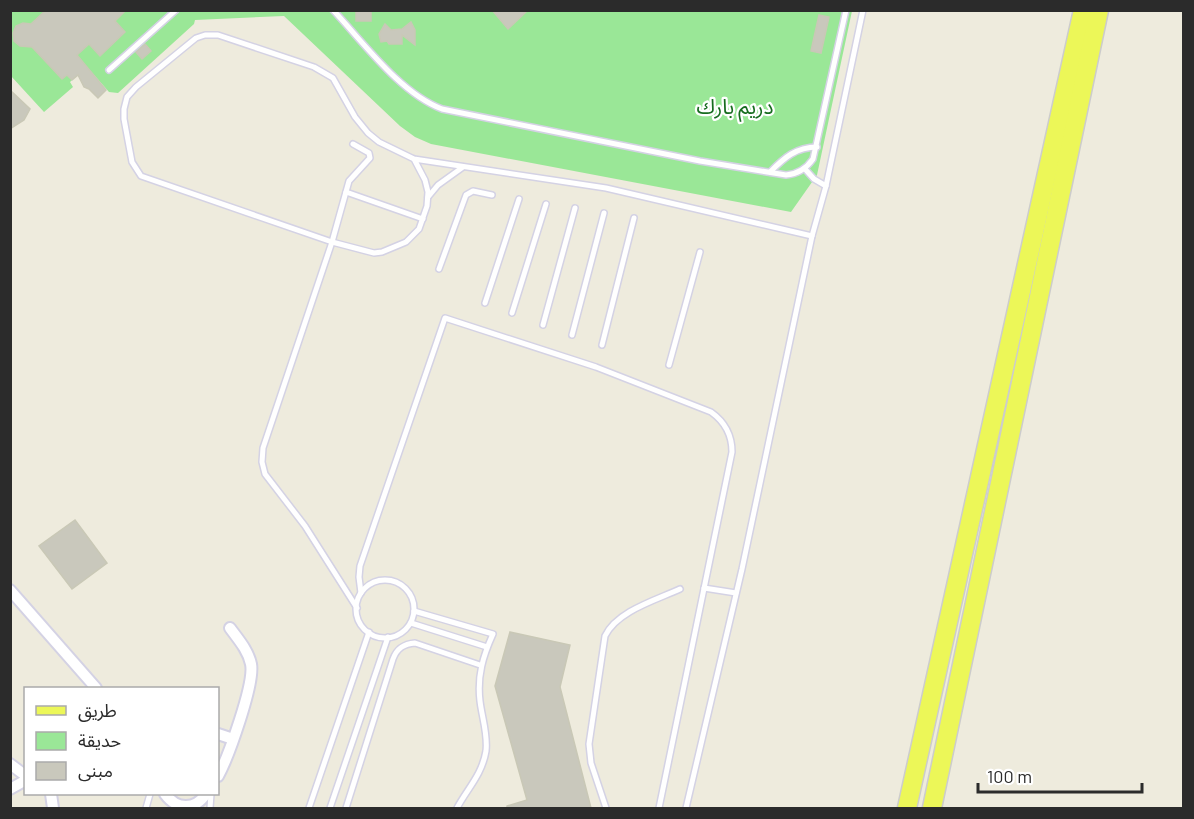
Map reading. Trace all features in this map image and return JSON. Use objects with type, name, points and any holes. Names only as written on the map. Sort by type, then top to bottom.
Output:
[{"type":"main road","points":[[907,808],[1083,10]]},
{"type":"main road","points":[[932,808],[1099,10]]},
{"type":"street","points":[[10,590],[95,687]]},
{"type":"street","points":[[219,774],[251,683],[252,669],[246,650],[230,628]]},
{"type":"street","points":[[219,734],[233,739]]},
{"type":"street","points":[[10,764],[24,776]]},
{"type":"street","points":[[10,789],[24,779]]},
{"type":"street","points":[[166,795],[174,803],[185,807],[196,804],[205,795]]},
{"type":"lane","points":[[109,70],[176,10]]},
{"type":"lane","points":[[333,10],[404,86],[422,100],[442,109],[700,161],[793,174],[805,169],[813,159],[817,147],[846,10]]},
{"type":"lane","points":[[686,808],[736,593],[863,10]]},
{"type":"lane","points":[[414,159],[425,180],[428,197],[419,230],[412,237],[382,252],[369,253],[141,176],[132,162],[124,119],[125,104],[131,92],[196,38],[218,35],[327,73],[338,85],[355,117],[368,133],[379,142],[414,159],[606,188],[812,236]]},
{"type":"lane","points":[[353,144],[369,153],[369,162],[349,181],[332,242],[263,448],[262,462],[268,479],[311,534],[357,608],[362,626],[375,636],[388,637],[405,630],[411,623],[414,603],[406,588],[391,580],[374,582],[362,592]]},
{"type":"lane","points":[[770,172],[794,152],[817,147]]},
{"type":"lane","points":[[428,197],[444,180],[463,166]]},
{"type":"lane","points":[[805,169],[814,179],[826,186]]},
{"type":"lane","points":[[439,269],[466,195],[473,191],[492,195]]},
{"type":"lane","points":[[346,192],[423,219]]},
{"type":"lane","points":[[485,303],[519,199]]},
{"type":"lane","points":[[512,313],[546,204]]},
{"type":"lane","points":[[543,325],[575,208]]},
{"type":"lane","points":[[572,335],[604,213]]},
{"type":"lane","points":[[602,345],[634,218]]},
{"type":"lane","points":[[669,365],[700,252]]},
{"type":"lane","points":[[357,608],[362,592],[359,577],[360,566],[444,318],[596,367],[711,412],[718,417],[730,436],[732,452],[658,808]]},
{"type":"lane","points":[[704,588],[736,593]]},
{"type":"lane","points":[[606,808],[591,763],[589,744],[605,636],[610,626],[619,618],[680,589]]},
{"type":"lane","points":[[414,611],[493,634],[480,665],[479,691],[486,730],[486,752],[476,779],[457,808]]},
{"type":"lane","points":[[411,623],[487,647]]},
{"type":"lane","points":[[309,808],[369,632]]},
{"type":"lane","points":[[330,808],[388,637]]},
{"type":"lane","points":[[346,808],[397,651],[405,645],[415,644],[480,665]]},
{"type":"green space","name":"دريم بارك","points":[[11,11],[852,11],[817,175],[791,212],[431,144],[415,137],[400,126],[284,16],[195,20],[194,24],[118,93],[109,92],[87,67],[70,82],[73,87],[44,112],[11,76]]},
{"type":"building","points":[[46,10],[126,10],[115,21],[125,32],[100,56],[89,44],[77,55],[106,90],[98,98],[84,87],[78,75],[72,80],[67,75],[62,79],[32,47],[20,46],[14,41],[13,33],[16,26],[23,23],[31,24]]},
{"type":"building","points":[[492,10],[528,10],[508,29]]},
{"type":"building","points":[[356,11],[371,11],[371,21],[356,21]]},
{"type":"building","points":[[819,15],[829,17],[821,53],[811,51]]},
{"type":"building","points":[[411,22],[415,30],[415,45],[402,35],[402,44],[381,42],[379,34],[385,24],[391,30],[402,29]]},
{"type":"building","points":[[145,44],[151,51],[142,59],[136,52]]},
{"type":"building","points":[[10,90],[30,109],[24,120],[10,129]]},
{"type":"building","points":[[75,520],[107,563],[72,589],[39,546]]},
{"type":"building","points":[[510,632],[570,645],[560,687],[591,808],[507,808],[507,806],[527,800],[495,686]]}]
